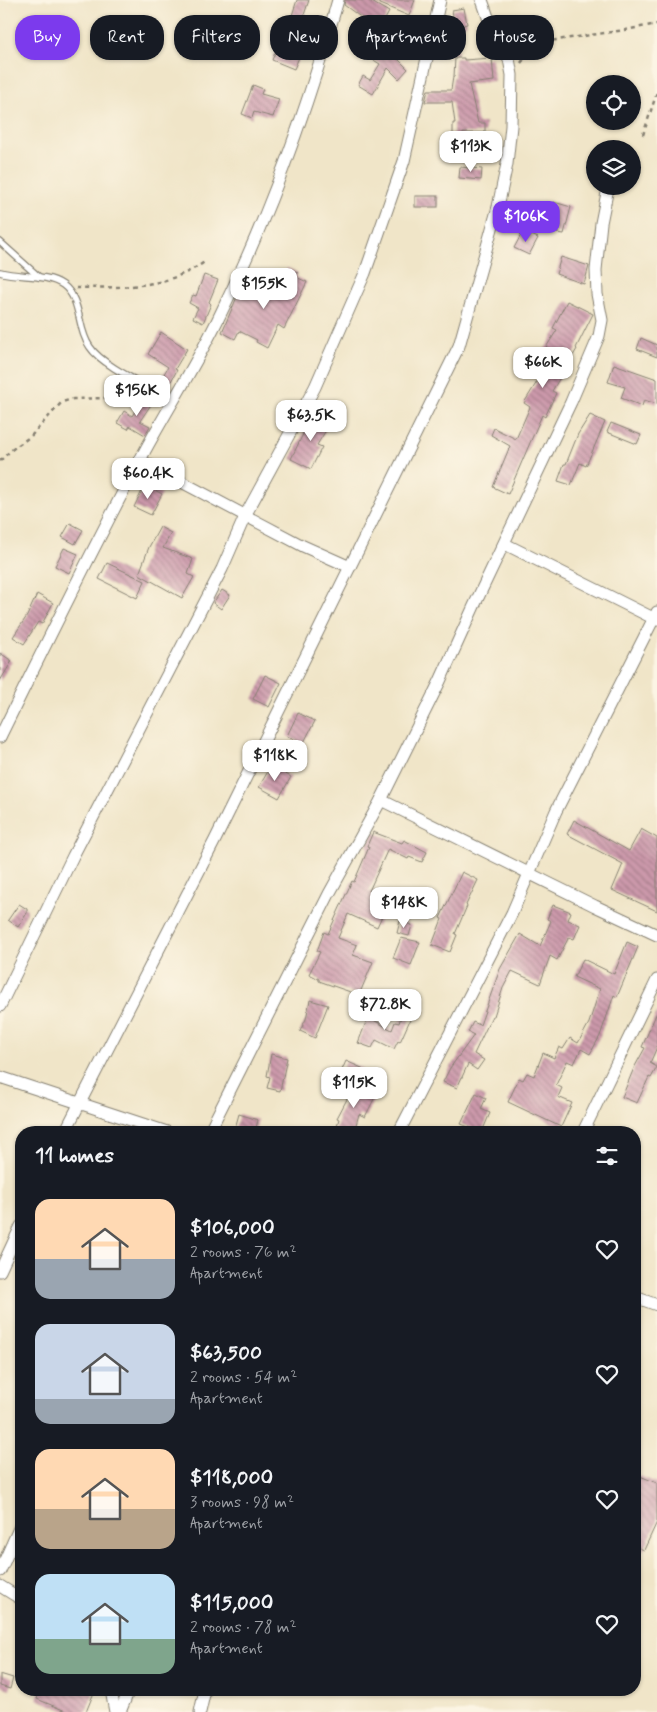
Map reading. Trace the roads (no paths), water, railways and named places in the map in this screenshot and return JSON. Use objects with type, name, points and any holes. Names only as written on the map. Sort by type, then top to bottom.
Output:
[{"type":"street","points":[[0,737],[70,595],[140,460],[221,314],[261,225],[292,146],[338,0]]},
{"type":"street","points":[[0,1006],[73,856],[222,569],[246,514],[315,387],[365,273],[404,161],[440,0]]},
{"type":"street","points":[[69,1126],[114,1041],[141,982],[350,567],[458,346],[486,252],[504,181],[511,126],[512,75],[509,59],[489,20],[482,0]]},
{"type":"street","points":[[212,1126],[330,894],[381,800],[440,681],[572,402],[599,336],[602,320],[597,294],[596,270],[606,195]]},
{"type":"street","points":[[140,460],[246,514],[303,546],[350,567]]},
{"type":"street","points":[[402,1126],[512,914],[556,811],[656,617],[505,544]]},
{"type":"street","points":[[381,800],[594,906],[657,934]]},
{"type":"street","points":[[586,1126],[657,980]]},
{"type":"street","points":[[0,1077],[147,1126]]},
{"type":"street","points":[[0,1271],[15,1239]]},
{"type":"street","points":[[641,1299],[657,1305]]},
{"type":"street","points":[[0,1571],[15,1537]]},
{"type":"street","points":[[0,1586],[15,1595]]},
{"type":"street","points":[[113,1696],[114,1712]]},
{"type":"street","points":[[120,1712],[127,1696]]},
{"type":"street","points":[[200,1712],[204,1696]]},
{"type":"lane","points":[[0,242],[39,278]]},
{"type":"lane","points":[[0,272],[55,281],[66,288],[72,295],[84,337],[95,354],[112,366],[173,401]]}]
